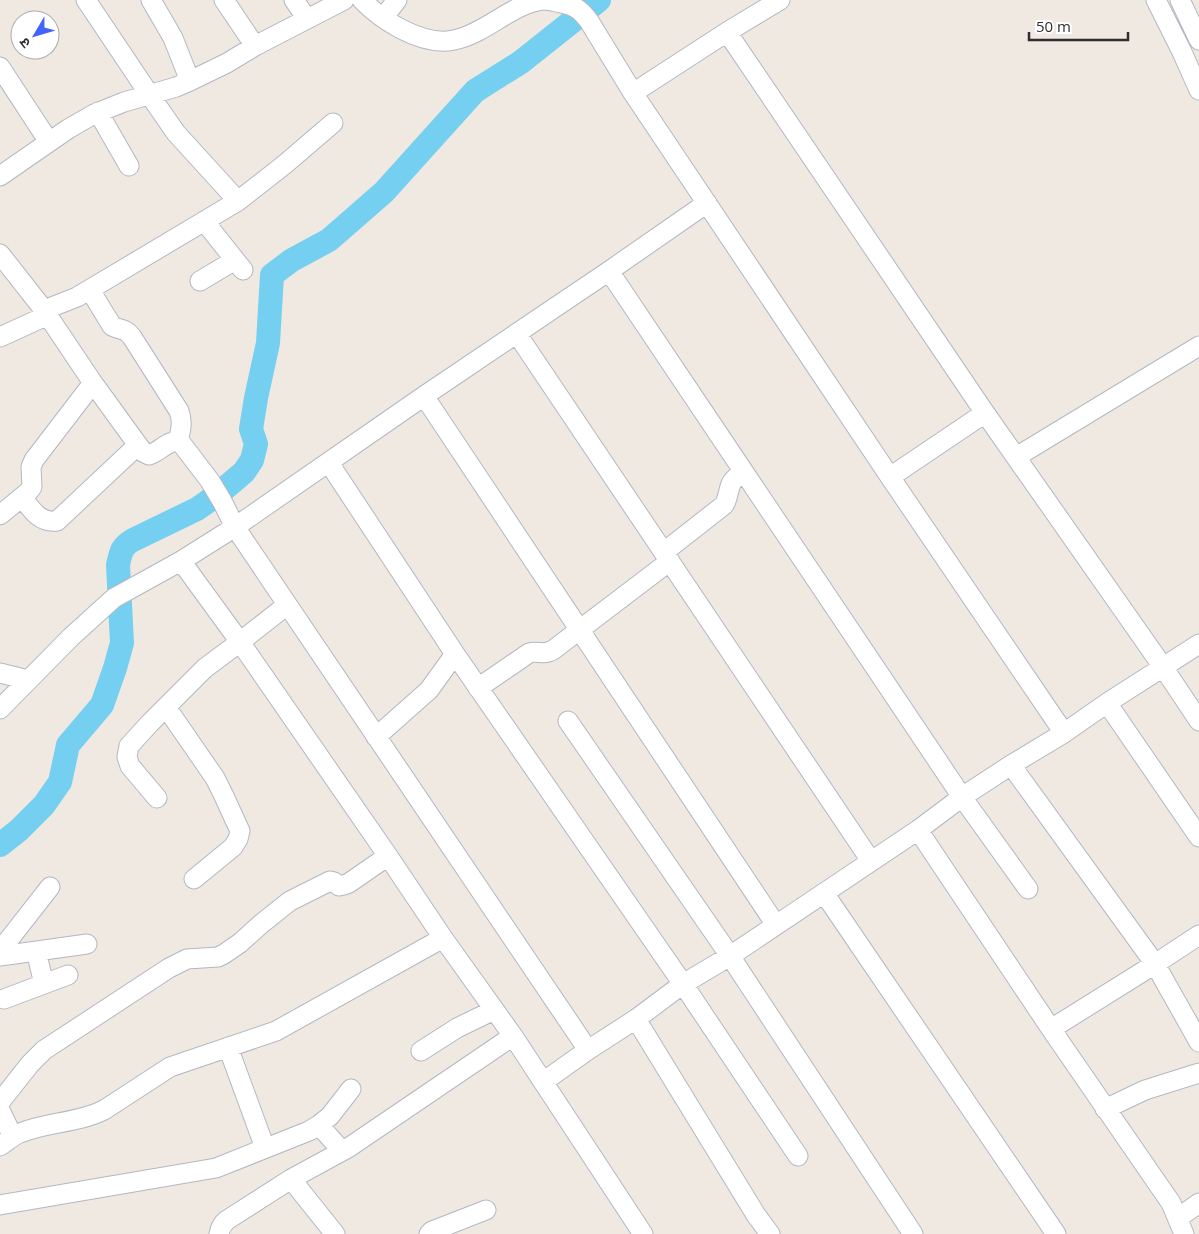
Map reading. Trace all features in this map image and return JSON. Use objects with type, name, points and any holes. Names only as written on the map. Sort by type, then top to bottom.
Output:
[{"type":"street","points":[[86,0],[176,133],[238,201]]},
{"type":"street","points":[[151,0],[173,38],[190,81]]},
{"type":"street","points":[[224,0],[255,46]]},
{"type":"street","points":[[294,0],[307,19]]},
{"type":"street","points":[[0,176],[80,121],[124,102],[190,81],[344,0]]},
{"type":"street","points":[[362,0],[383,18],[416,35],[431,40],[448,42],[470,36],[514,10],[533,2],[547,0],[574,8],[1064,733]]},
{"type":"street","points":[[383,18],[397,0]]},
{"type":"street","points":[[633,93],[726,32],[780,0]]},
{"type":"street","points":[[1156,0],[1199,90]]},
{"type":"street","points":[[1180,0],[1199,40]]},
{"type":"street","points":[[726,32],[985,413],[1199,721]]},
{"type":"street","points":[[0,68],[49,142]]},
{"type":"street","points":[[98,112],[129,166]]},
{"type":"street","points":[[0,337],[77,298],[238,201],[284,165],[333,122]]},
{"type":"street","points":[[0,709],[71,637],[114,598],[181,561],[235,527],[707,203]]},
{"type":"street","points":[[200,281],[239,265],[204,221]]},
{"type":"street","points":[[0,254],[46,313],[93,383],[143,452],[148,455],[153,454],[172,442],[178,441],[182,443],[210,481],[235,527],[588,1050]]},
{"type":"street","points":[[609,271],[962,797],[1028,889]]},
{"type":"street","points":[[90,290],[112,326],[123,328],[132,337],[179,411],[182,418],[182,426],[178,441]]},
{"type":"street","points":[[517,334],[871,861]]},
{"type":"street","points":[[1016,457],[1199,346]]},
{"type":"street","points":[[0,515],[32,488],[30,467],[34,460],[93,383]]},
{"type":"street","points":[[424,396],[776,926]]},
{"type":"street","points":[[890,477],[985,413]]},
{"type":"street","points":[[22,497],[40,518],[50,522],[57,521],[138,446]]},
{"type":"street","points":[[329,463],[478,688],[683,984],[798,1156]]},
{"type":"street","points":[[478,688],[529,653],[549,653],[579,630],[667,557],[724,506],[731,484],[744,472]]},
{"type":"street","points":[[181,561],[240,642],[388,856],[442,938],[513,1036],[643,1234]]},
{"type":"street","points":[[157,798],[130,766],[127,757],[129,746],[205,668],[287,604]]},
{"type":"street","points":[[543,1082],[636,1019],[683,984],[776,926],[918,830],[962,797],[1064,733],[1199,644]]},
{"type":"street","points":[[376,737],[429,690],[455,654]]},
{"type":"street","points":[[0,673],[28,680]]},
{"type":"street","points":[[1107,703],[1199,837]]},
{"type":"street","points":[[166,707],[214,778],[240,831],[234,847],[194,879]]},
{"type":"street","points":[[568,721],[730,956],[914,1234]]},
{"type":"street","points":[[1011,765],[1155,964],[1199,1042]]},
{"type":"street","points":[[918,830],[1171,1204],[1181,1226],[1199,1203]]},
{"type":"street","points":[[0,1102],[30,1064],[44,1050],[169,968],[187,959],[218,957],[224,954],[290,902],[330,881],[339,886],[349,883],[388,856]]},
{"type":"street","points":[[0,950],[50,887]]},
{"type":"street","points":[[824,892],[1056,1234]]},
{"type":"street","points":[[1051,1029],[1199,935]]},
{"type":"street","points":[[0,1110],[6,1142],[31,1129],[94,1115],[170,1067],[276,1031],[442,938]]},
{"type":"street","points":[[0,956],[87,944]]},
{"type":"street","points":[[36,951],[44,984]]},
{"type":"street","points":[[4,999],[68,974]]},
{"type":"street","points":[[421,1051],[457,1028],[494,1010]]},
{"type":"street","points":[[636,1019],[756,1215],[770,1234]]},
{"type":"street","points":[[219,1234],[222,1224],[227,1220],[342,1151],[513,1036]]},
{"type":"street","points":[[228,1046],[265,1148]]},
{"type":"street","points":[[1105,1109],[1145,1090],[1199,1073]]},
{"type":"street","points":[[0,1204],[216,1168],[309,1131],[330,1116],[351,1089]]},
{"type":"street","points":[[319,1125],[342,1151]]},
{"type":"street","points":[[291,1180],[336,1234]]},
{"type":"street","points":[[428,1234],[486,1210]]},
{"type":"waterway","points":[[0,845],[19,830],[44,805],[60,782],[68,745],[102,705],[122,643],[118,565],[124,548],[133,540],[197,509],[244,472],[252,460],[256,444],[251,429],[268,343],[272,275],[292,260],[329,240],[384,192],[475,91],[521,62],[599,0]]}]
